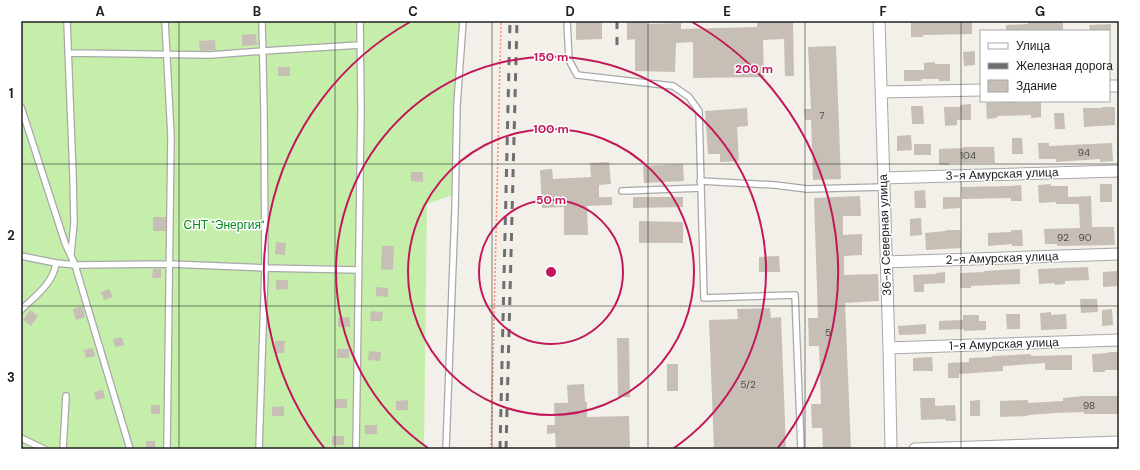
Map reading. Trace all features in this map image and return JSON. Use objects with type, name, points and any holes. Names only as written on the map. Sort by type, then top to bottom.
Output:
[{"type":"street","name":"36-я Северная улица","points":[[879,21],[891,449]]},
{"type":"street","points":[[881,92],[980,90]]},
{"type":"street","name":"3-я Амурская улица","points":[[884,182],[1119,171]]},
{"type":"street","name":"2-я Амурская улица","points":[[886,262],[1119,254]]},
{"type":"street","name":"1-я Амурская улица","points":[[889,348],[1119,340]]},
{"type":"street","points":[[915,449],[1119,442]]},
{"type":"lane","points":[[66,21],[73,176],[74,223],[71,256]]},
{"type":"lane","points":[[165,21],[171,136],[167,449]]},
{"type":"lane","points":[[259,449],[265,268],[262,21]]},
{"type":"lane","points":[[356,449],[361,110],[360,21]]},
{"type":"lane","points":[[446,449],[455,210],[457,105],[463,21]]},
{"type":"lane","points":[[567,21],[569,60],[577,74],[673,86],[689,97],[699,111],[704,298],[796,295],[801,449]]},
{"type":"lane","points":[[68,53],[210,55],[360,45]]},
{"type":"lane","points":[[21,107],[64,243],[75,265],[130,449]]},
{"type":"lane","points":[[700,181],[775,185],[807,189],[884,182]]},
{"type":"lane","points":[[622,191],[701,188]]},
{"type":"lane","points":[[21,256],[75,265],[170,264],[358,270]]},
{"type":"lane","points":[[21,310],[49,282],[54,272],[56,263]]},
{"type":"lane","points":[[63,449],[66,396]]},
{"type":"lane","points":[[21,438],[44,449]]},
{"type":"path","points":[[491,449],[501,21]]},
{"type":"green space","name":"СНТ \"Энергия\"","points":[[21,21],[462,21],[459,193],[427,204],[424,449],[21,449]]},
{"type":"building","points":[[576,21],[602,21],[602,39],[576,40]]},
{"type":"building","points":[[627,21],[647,21],[647,24],[681,23],[681,29],[757,27],[757,22],[793,21],[794,76],[785,76],[784,39],[763,40],[764,77],[693,78],[693,42],[676,43],[675,72],[635,71],[635,39],[627,40]]},
{"type":"building","points":[[911,21],[972,21],[972,34],[923,35],[923,37],[911,37]]},
{"type":"building","points":[[1028,21],[1063,21],[1063,30],[1006,30],[1006,25],[1028,24]]},
{"type":"building","points":[[1111,24],[1111,31],[1090,30],[1089,25]]},
{"type":"building","points":[[256,34],[257,45],[242,46],[242,35]]},
{"type":"building","points":[[215,40],[216,50],[200,51],[199,41]]},
{"type":"building","points":[[836,46],[841,179],[813,180],[811,120],[805,120],[804,109],[811,109],[808,47]]},
{"type":"building","points":[[975,51],[975,65],[964,66],[963,52]]},
{"type":"building","points":[[935,62],[935,64],[950,64],[950,81],[939,81],[939,79],[921,79],[921,81],[904,81],[904,70],[924,70],[924,63]]},
{"type":"building","points":[[278,67],[290,67],[290,76],[278,76]]},
{"type":"building","points":[[1041,102],[1041,117],[1031,118],[1031,115],[997,116],[997,118],[987,119],[986,103]]},
{"type":"building","points":[[971,104],[971,120],[957,120],[957,125],[945,126],[944,107],[960,107],[960,105]]},
{"type":"building","points":[[911,106],[923,106],[924,124],[912,124]]},
{"type":"building","points":[[1115,107],[1115,125],[1084,127],[1083,108]]},
{"type":"building","points":[[747,108],[748,126],[737,127],[739,161],[720,162],[720,154],[708,154],[705,111]]},
{"type":"building","points":[[1054,113],[1064,113],[1065,129],[1055,129]]},
{"type":"building","points":[[911,135],[912,150],[897,151],[897,136]]},
{"type":"building","points":[[1012,138],[1022,138],[1023,154],[1012,154]]},
{"type":"building","points":[[1038,143],[1049,143],[1049,146],[1112,143],[1113,161],[1100,162],[1100,159],[1056,162],[1056,159],[1039,159]]},
{"type":"building","points":[[914,144],[931,144],[931,155],[914,155]]},
{"type":"building","points":[[994,147],[995,163],[949,163],[949,165],[939,165],[939,149]]},
{"type":"building","points":[[609,162],[611,184],[599,185],[599,197],[612,197],[612,205],[587,206],[588,235],[564,235],[564,207],[542,208],[540,170],[552,169],[553,179],[591,177],[590,163]]},
{"type":"building","points":[[683,164],[684,181],[644,183],[643,166]]},
{"type":"building","points":[[411,172],[423,172],[423,182],[411,181]]},
{"type":"building","points":[[1051,184],[1051,186],[1068,186],[1068,197],[1091,196],[1092,227],[1114,227],[1115,245],[1057,246],[1057,244],[1045,244],[1044,229],[1080,228],[1079,204],[1056,204],[1056,202],[1039,203],[1038,185]]},
{"type":"building","points":[[1100,184],[1112,184],[1112,202],[1100,202]]},
{"type":"building","points":[[1021,185],[1022,201],[1011,201],[1011,198],[962,199],[961,187]]},
{"type":"building","points":[[925,190],[926,208],[915,208],[914,191]]},
{"type":"building","points":[[860,196],[861,216],[843,216],[843,235],[862,234],[862,255],[844,256],[844,275],[878,274],[879,301],[845,303],[851,449],[823,449],[822,428],[812,428],[811,404],[821,404],[819,346],[809,346],[808,318],[818,318],[814,198]]},
{"type":"building","points":[[633,197],[683,197],[683,207],[633,208]]},
{"type":"building","points":[[943,197],[960,197],[960,208],[943,209]]},
{"type":"building","points":[[153,217],[166,217],[166,231],[153,231]]},
{"type":"building","points":[[921,218],[922,235],[910,236],[910,219]]},
{"type":"building","points":[[639,221],[683,222],[683,243],[639,243]]},
{"type":"building","points":[[960,230],[961,248],[926,250],[925,233]]},
{"type":"building","points":[[1011,230],[1022,230],[1023,246],[1012,246],[1012,244],[988,246],[988,233],[1011,232]]},
{"type":"building","points":[[276,242],[286,243],[285,255],[275,254]]},
{"type":"building","points":[[382,246],[394,246],[393,270],[381,269]]},
{"type":"building","points":[[779,256],[780,272],[759,272],[759,257]]},
{"type":"building","points":[[1088,267],[1089,280],[1065,281],[1065,284],[1055,285],[1054,283],[1039,284],[1038,269]]},
{"type":"building","points":[[153,269],[161,269],[161,278],[152,278]]},
{"type":"building","points":[[1020,269],[1020,284],[971,286],[971,288],[960,288],[960,273]]},
{"type":"building","points":[[1117,271],[1117,286],[1103,287],[1103,272]]},
{"type":"building","points":[[945,272],[945,283],[924,284],[924,292],[914,292],[913,275]]},
{"type":"building","points":[[276,280],[288,280],[288,289],[276,290]]},
{"type":"building","points":[[376,287],[388,288],[388,297],[376,296]]},
{"type":"building","points":[[109,289],[113,297],[104,300],[101,292]]},
{"type":"building","points":[[1080,299],[1097,299],[1098,312],[1081,313]]},
{"type":"building","points":[[82,306],[85,317],[76,320],[73,309]]},
{"type":"building","points":[[770,308],[771,318],[781,317],[786,449],[714,449],[709,320],[738,319],[737,309]]},
{"type":"building","points":[[1112,309],[1113,325],[1102,326],[1102,310]]},
{"type":"building","points":[[30,310],[38,316],[31,326],[23,320]]},
{"type":"building","points":[[371,311],[383,312],[382,321],[370,321]]},
{"type":"building","points":[[1051,312],[1051,315],[1066,314],[1067,329],[1041,330],[1040,313]]},
{"type":"building","points":[[1006,314],[1020,314],[1020,329],[1007,329]]},
{"type":"building","points":[[963,315],[979,315],[979,321],[986,321],[986,330],[939,330],[939,321],[963,320]]},
{"type":"building","points":[[350,317],[350,327],[338,327],[338,318]]},
{"type":"building","points":[[926,324],[926,334],[899,335],[898,326]]},
{"type":"building","points":[[122,337],[124,345],[115,347],[113,339]]},
{"type":"building","points":[[617,338],[629,338],[630,397],[618,397]]},
{"type":"building","points":[[275,341],[285,341],[284,353],[275,353]]},
{"type":"building","points":[[93,348],[95,356],[86,358],[84,350]]},
{"type":"building","points":[[337,349],[349,349],[349,358],[337,358]]},
{"type":"building","points":[[369,351],[381,352],[380,361],[368,360]]},
{"type":"building","points":[[1119,352],[1119,370],[1093,372],[1092,354]]},
{"type":"building","points":[[1031,354],[1031,356],[1072,355],[1072,370],[1045,370],[1045,363],[1003,366],[1003,371],[959,374],[959,378],[948,378],[948,363],[969,362],[969,358]]},
{"type":"building","points":[[932,357],[933,371],[913,371],[913,358]]},
{"type":"building","points":[[667,364],[678,364],[678,391],[667,391]]},
{"type":"building","points":[[584,384],[585,402],[587,402],[587,417],[629,416],[630,449],[556,449],[555,433],[547,434],[547,425],[555,425],[554,403],[568,403],[567,385]]},
{"type":"building","points":[[103,390],[105,398],[96,400],[94,392]]},
{"type":"building","points":[[1083,396],[1119,396],[1119,414],[1084,414],[1084,412],[1000,417],[1000,401],[1028,400],[1028,403],[1063,401],[1063,398]]},
{"type":"building","points":[[920,398],[935,398],[935,406],[955,405],[956,421],[946,421],[945,419],[921,420]]},
{"type":"building","points":[[335,399],[347,399],[347,408],[335,408]]},
{"type":"building","points":[[408,400],[408,410],[396,410],[396,401]]},
{"type":"building","points":[[980,400],[980,416],[970,416],[970,401]]},
{"type":"building","points":[[151,405],[160,405],[160,414],[151,414]]},
{"type":"building","points":[[284,406],[284,416],[272,416],[272,407]]},
{"type":"building","points":[[365,425],[377,425],[377,434],[365,434]]},
{"type":"building","points":[[332,436],[344,436],[344,445],[332,445]]},
{"type":"building","points":[[146,441],[155,441],[155,449],[146,449]]},
{"type":"railway","points":[[500,449],[510,21]]},
{"type":"railway","points":[[506,449],[517,21]]},
{"type":"railway","points":[[617,21],[617,47]]}]
